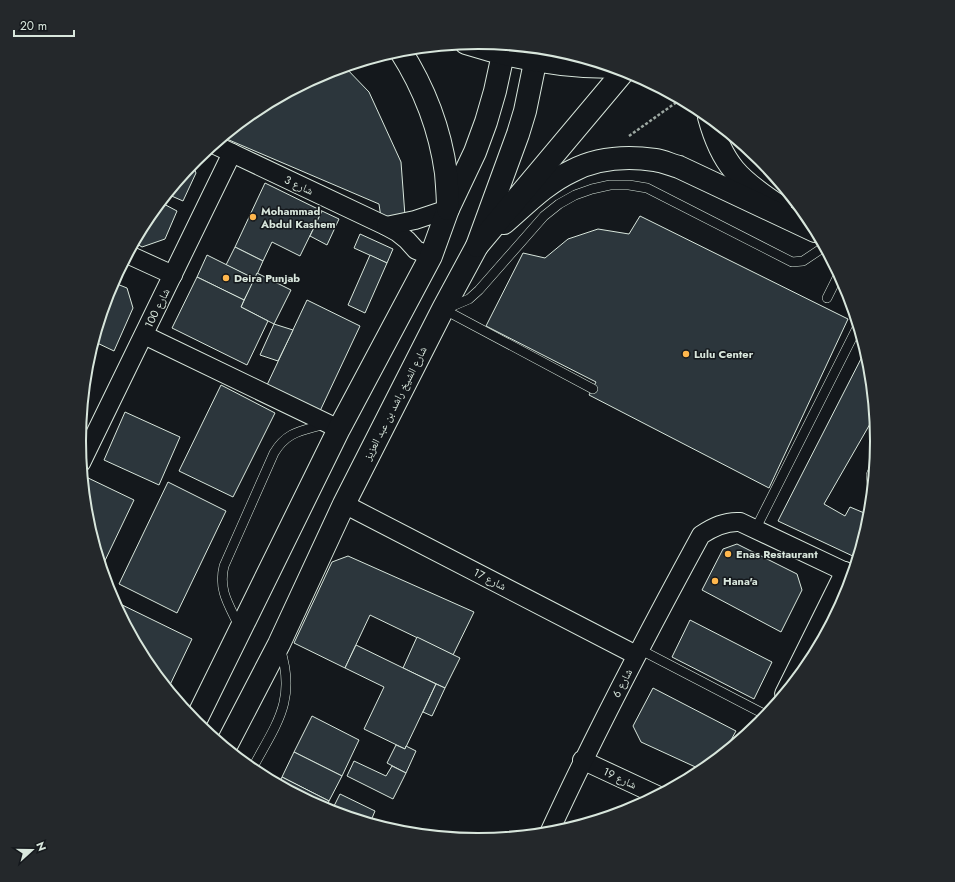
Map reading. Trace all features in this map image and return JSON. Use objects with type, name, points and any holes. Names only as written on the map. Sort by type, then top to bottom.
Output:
[{"type":"main road","points":[[198,716],[240,629],[333,426],[431,256],[448,209],[475,152],[486,122],[495,91],[504,50]]},
{"type":"main road","points":[[518,51],[537,54],[580,66],[593,66]]},
{"type":"main road","name":"شارع الشيخ راشد بن عبد العزيز","points":[[228,743],[279,644],[344,504],[443,309],[477,246],[518,134],[529,96],[537,54]]},
{"type":"main road","points":[[404,56],[411,66],[426,99],[438,135],[446,172],[448,209]]},
{"type":"main road","points":[[477,246],[620,76]]},
{"type":"main road","points":[[712,127],[717,143],[727,161],[739,177],[754,190],[803,223]]},
{"type":"main road","points":[[477,246],[547,187],[571,171],[599,161],[628,157],[657,160],[679,167],[805,226]]},
{"type":"street","name":"شارع 3","points":[[218,147],[386,226],[397,232],[416,250],[431,256]]},
{"type":"street","name":"شارع 100","points":[[86,453],[232,153]]},
{"type":"street","points":[[386,226],[415,220],[448,209]]},
{"type":"street","points":[[132,256],[173,275]]},
{"type":"street","points":[[144,335],[333,426]]},
{"type":"street","name":"شارع 17","points":[[344,504],[637,652]]},
{"type":"street","name":"شارع 6","points":[[552,825],[582,760],[637,652],[701,535],[725,523],[740,522],[756,528]]},
{"type":"street","points":[[756,528],[847,572]]},
{"type":"street","points":[[801,662],[844,581]]},
{"type":"street","name":"شارع 19","points":[[582,760],[652,793]]},
{"type":"lane","points":[[443,309],[456,305],[469,298],[479,290],[544,216],[558,204],[575,195],[610,185],[629,185],[647,188],[792,262],[802,261],[820,250]]},
{"type":"lane","points":[[827,298],[835,281]]},
{"type":"lane","points":[[443,309],[593,388]]},
{"type":"lane","points":[[756,528],[854,334]]},
{"type":"lane","points":[[240,629],[224,596],[222,589],[222,573],[274,453],[279,444],[294,433],[333,426]]},
{"type":"lane","points":[[255,763],[283,708],[286,691],[286,677],[284,661],[279,644]]},
{"type":"lane","points":[[637,652],[760,712]]},
{"type":"path","points":[[627,138],[676,103]]},
{"type":"building","points":[[349,71],[369,92],[401,162],[405,216],[381,218],[379,204],[227,139],[260,115],[304,89]]},
{"type":"building","points":[[195,170],[196,173],[183,201],[172,196]]},
{"type":"building","points":[[265,183],[322,211],[300,256],[272,242],[263,261],[235,247]]},
{"type":"building","points":[[165,205],[177,211],[165,239],[142,247],[138,245]]},
{"type":"building","points":[[322,211],[339,219],[327,245],[310,236]]},
{"type":"building","name":"Lulu Center","points":[[640,216],[848,319],[769,488],[589,395],[596,382],[486,326],[523,253],[545,258],[568,239],[598,229],[629,234]]},
{"type":"building","points":[[360,234],[393,249],[387,263],[354,248]]},
{"type":"building","points":[[235,247],[263,261],[255,279],[226,265]]},
{"type":"building","name":"Deira Punjab","points":[[207,255],[255,279],[244,300],[197,277]]},
{"type":"building","points":[[370,255],[387,263],[365,313],[348,305]]},
{"type":"building","points":[[257,273],[291,290],[274,324],[241,307]]},
{"type":"building","points":[[197,277],[244,300],[241,307],[268,321],[247,365],[172,328]]},
{"type":"building","points":[[118,284],[127,288],[133,308],[114,351],[98,343],[106,315]]},
{"type":"building","points":[[307,300],[360,326],[320,411],[267,385]]},
{"type":"building","points":[[274,324],[293,330],[278,361],[260,355]]},
{"type":"building","points":[[861,359],[866,390],[869,425],[824,504],[845,516],[850,507],[863,512],[852,556],[778,521]]},
{"type":"building","points":[[221,385],[275,413],[233,497],[179,471]]},
{"type":"building","points":[[125,412],[180,437],[159,485],[104,460]]},
{"type":"building","points":[[87,478],[134,500],[105,562],[93,517]]},
{"type":"building","points":[[168,482],[226,511],[177,613],[119,584]]},
{"type":"building","points":[[737,544],[797,574],[802,590],[781,632],[702,590],[723,549]]},
{"type":"building","points":[[348,556],[474,612],[453,655],[370,615],[345,668],[294,643],[332,562]]},
{"type":"building","points":[[122,605],[192,639],[170,684],[138,637]]},
{"type":"building","points":[[690,620],[772,662],[754,699],[672,657]]},
{"type":"building","points":[[417,637],[460,658],[445,688],[403,668]]},
{"type":"building","points":[[356,645],[436,684],[405,749],[364,729],[384,687],[345,668]]},
{"type":"building","points":[[436,684],[445,688],[432,716],[423,712]]},
{"type":"building","points":[[653,688],[736,731],[731,740],[695,767],[641,742],[633,726]]},
{"type":"building","points":[[312,716],[359,740],[342,776],[294,752]]},
{"type":"building","points":[[396,745],[405,749],[406,746],[416,751],[406,773],[387,763]]},
{"type":"building","points":[[294,752],[342,776],[329,801],[282,777]]},
{"type":"building","points":[[354,761],[386,776],[392,766],[406,773],[393,799],[347,776]]},
{"type":"building","points":[[282,777],[329,801],[328,803],[304,793],[281,780]]},
{"type":"building","points":[[340,794],[375,811],[372,819],[334,806]]},
{"type":"place","name":"Mohammad Abdul Kashem","points":[[253,217]]},
{"type":"place","name":"Deira Punjab","points":[[226,278]]},
{"type":"place","name":"Lulu Center","points":[[686,354]]},
{"type":"place","name":"Enas Restaurant","points":[[728,554]]},
{"type":"place","name":"Hana'a","points":[[715,581]]}]
